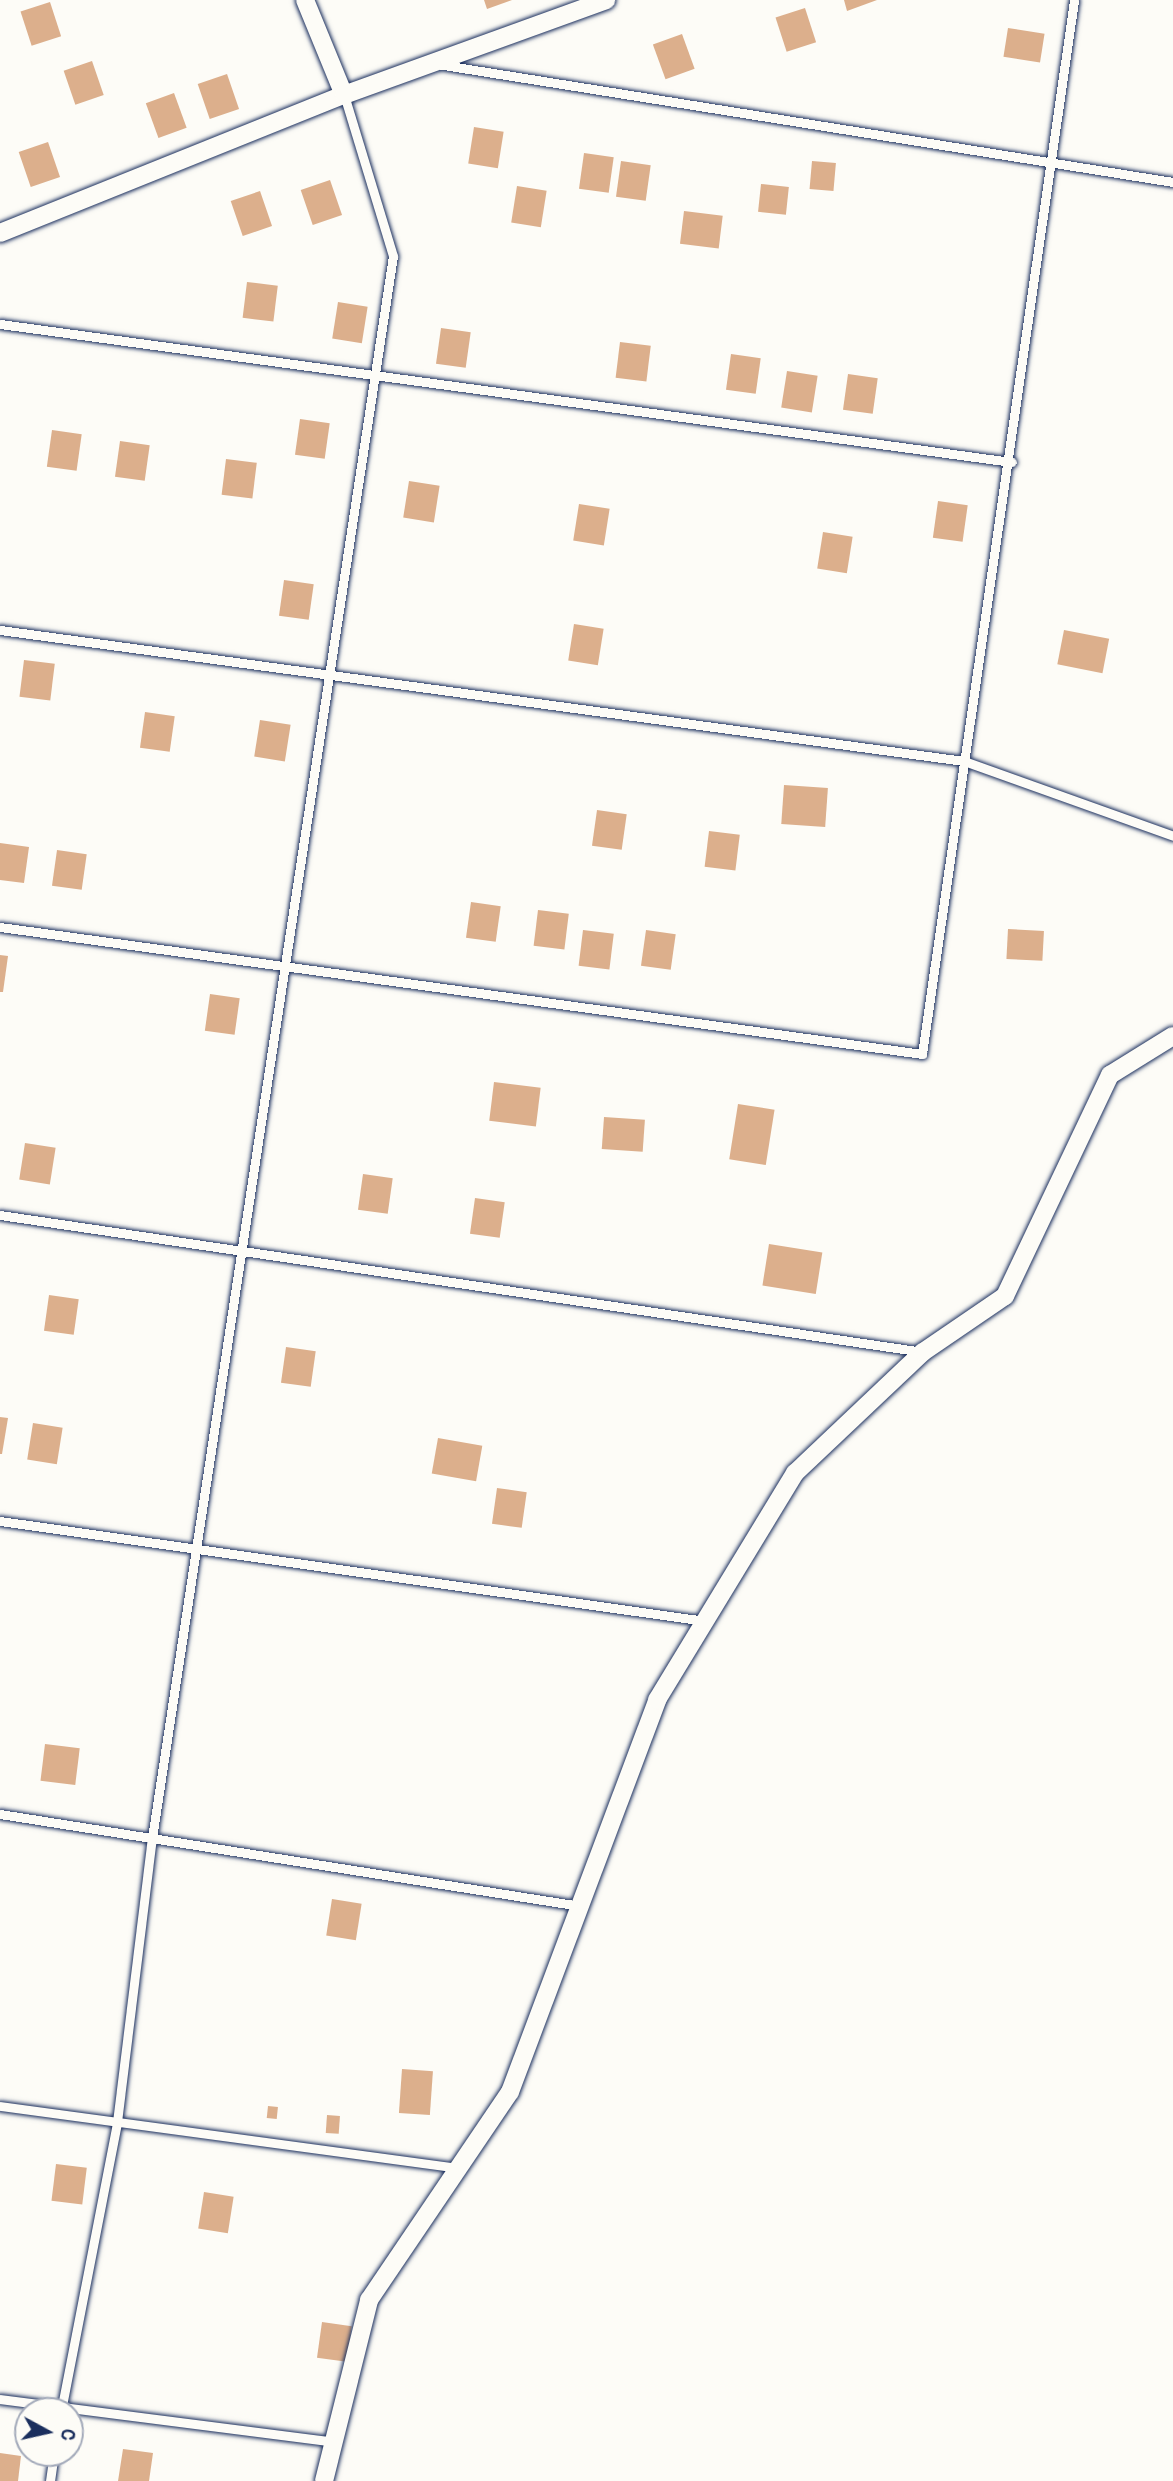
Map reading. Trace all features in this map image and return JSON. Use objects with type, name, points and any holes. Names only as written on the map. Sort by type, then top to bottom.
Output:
[{"type":"street","points":[[305,0],[344,95]]},
{"type":"street","points":[[0,233],[344,95],[606,0]]},
{"type":"street","points":[[324,2481],[338,2442],[369,2300],[510,2092],[657,1700],[709,1621],[795,1473],[923,1352],[1005,1296],[1110,1075],[1173,1036]]},
{"type":"lane","points":[[0,927],[922,1054],[964,761],[1012,462],[1049,162],[1074,0]]},
{"type":"lane","points":[[432,64],[1173,182]]},
{"type":"lane","points":[[63,2397],[117,2122],[152,1838],[288,967],[326,670],[393,256],[344,95]]},
{"type":"lane","points":[[0,324],[1012,462]]},
{"type":"lane","points":[[0,629],[326,670],[964,761],[1173,836]]},
{"type":"lane","points":[[0,1215],[923,1352]]},
{"type":"lane","points":[[0,1521],[709,1621]]},
{"type":"lane","points":[[0,1814],[580,1906]]},
{"type":"lane","points":[[0,2106],[459,2168]]},
{"type":"lane","points":[[84,2412],[338,2442]]},
{"type":"building","points":[[484,0],[512,0],[487,9]]},
{"type":"building","points":[[844,0],[877,0],[847,11]]},
{"type":"building","points":[[50,2],[61,36],[32,46],[21,12]]},
{"type":"building","points":[[805,8],[816,42],[787,52],[776,18]]},
{"type":"building","points":[[1008,28],[1045,34],[1040,62],[1003,57]]},
{"type":"building","points":[[682,34],[695,69],[666,79],[653,45]]},
{"type":"building","points":[[92,61],[104,95],[75,105],[64,71]]},
{"type":"building","points":[[227,74],[239,109],[210,119],[198,84]]},
{"type":"building","points":[[174,93],[187,128],[158,138],[146,103]]},
{"type":"building","points":[[474,127],[504,132],[498,168],[468,164]]},
{"type":"building","points":[[48,142],[60,177],[31,187],[19,152]]},
{"type":"building","points":[[584,153],[614,157],[609,193],[579,189]]},
{"type":"building","points":[[621,161],[651,165],[646,201],[616,197]]},
{"type":"building","points":[[812,161],[836,163],[833,191],[810,189]]},
{"type":"building","points":[[330,180],[342,215],[313,225],[301,190]]},
{"type":"building","points":[[761,184],[789,187],[786,215],[758,212]]},
{"type":"building","points":[[517,186],[547,191],[541,227],[511,223]]},
{"type":"building","points":[[260,191],[272,226],[243,236],[231,201]]},
{"type":"building","points":[[684,211],[723,216],[719,249],[680,244]]},
{"type":"building","points":[[247,282],[278,286],[273,322],[243,318]]},
{"type":"building","points":[[338,302],[368,307],[362,343],[332,339]]},
{"type":"building","points":[[441,328],[471,332],[466,368],[436,364]]},
{"type":"building","points":[[620,342],[651,346],[646,382],[616,378]]},
{"type":"building","points":[[731,354],[761,358],[756,394],[726,390]]},
{"type":"building","points":[[787,371],[818,376],[812,412],[781,408]]},
{"type":"building","points":[[848,374],[878,378],[873,414],[843,410]]},
{"type":"building","points":[[300,419],[330,423],[325,459],[295,455]]},
{"type":"building","points":[[52,430],[82,434],[77,471],[47,467]]},
{"type":"building","points":[[120,441],[150,445],[145,481],[115,477]]},
{"type":"building","points":[[226,459],[257,463],[252,499],[222,495]]},
{"type":"building","points":[[409,481],[440,486],[434,522],[403,518]]},
{"type":"building","points":[[938,501],[968,505],[963,542],[933,538]]},
{"type":"building","points":[[579,504],[610,509],[604,545],[573,541]]},
{"type":"building","points":[[823,532],[853,537],[847,573],[817,569]]},
{"type":"building","points":[[284,580],[314,584],[309,620],[279,616]]},
{"type":"building","points":[[574,624],[604,629],[598,665],[568,661]]},
{"type":"building","points":[[1064,630],[1109,639],[1102,673],[1057,664]]},
{"type":"building","points":[[24,660],[55,664],[50,701],[19,697]]},
{"type":"building","points":[[145,712],[175,716],[170,752],[140,748]]},
{"type":"building","points":[[260,720],[291,725],[285,761],[254,757]]},
{"type":"building","points":[[784,785],[828,788],[825,827],[781,824]]},
{"type":"building","points":[[597,810],[627,814],[622,850],[592,846]]},
{"type":"building","points":[[709,831],[740,835],[735,871],[705,867]]},
{"type":"building","points":[[0,843],[29,847],[24,883],[0,880]]},
{"type":"building","points":[[57,850],[87,854],[82,890],[52,886]]},
{"type":"building","points":[[471,902],[501,906],[496,942],[466,938]]},
{"type":"building","points":[[538,910],[569,914],[564,950],[534,946]]},
{"type":"building","points":[[1008,929],[1044,931],[1042,961],[1006,959]]},
{"type":"building","points":[[583,930],[614,934],[609,970],[579,966]]},
{"type":"building","points":[[646,930],[676,934],[671,970],[641,966]]},
{"type":"building","points":[[0,955],[8,956],[3,992],[0,992]]},
{"type":"building","points":[[210,994],[240,998],[235,1035],[205,1031]]},
{"type":"building","points":[[494,1082],[541,1088],[536,1126],[489,1121]]},
{"type":"building","points":[[738,1104],[775,1110],[766,1165],[729,1159]]},
{"type":"building","points":[[604,1117],[645,1120],[643,1152],[602,1149]]},
{"type":"building","points":[[25,1143],[56,1148],[50,1184],[19,1180]]},
{"type":"building","points":[[363,1174],[393,1178],[388,1214],[358,1210]]},
{"type":"building","points":[[475,1198],[505,1202],[500,1238],[470,1234]]},
{"type":"building","points":[[769,1244],[822,1252],[816,1294],[762,1285]]},
{"type":"building","points":[[49,1295],[79,1299],[74,1335],[44,1331]]},
{"type":"building","points":[[286,1347],[316,1351],[311,1387],[281,1383]]},
{"type":"building","points":[[0,1417],[8,1418],[2,1454],[0,1454]]},
{"type":"building","points":[[33,1423],[63,1428],[57,1464],[27,1460]]},
{"type":"building","points":[[438,1438],[482,1446],[476,1481],[432,1473]]},
{"type":"building","points":[[497,1488],[527,1492],[522,1528],[492,1524]]},
{"type":"building","points":[[45,1744],[80,1748],[75,1785],[40,1781]]},
{"type":"building","points":[[332,1899],[362,1904],[356,1940],[326,1936]]},
{"type":"building","points":[[402,2069],[433,2071],[430,2115],[399,2113]]},
{"type":"building","points":[[268,2106],[278,2107],[277,2119],[267,2118]]},
{"type":"building","points":[[327,2115],[340,2116],[339,2134],[326,2133]]},
{"type":"building","points":[[56,2164],[87,2168],[82,2205],[51,2201]]},
{"type":"building","points":[[204,2192],[234,2197],[228,2233],[198,2229]]},
{"type":"building","points":[[322,2322],[352,2326],[347,2362],[317,2358]]},
{"type":"building","points":[[123,2449],[153,2453],[149,2481],[118,2481]]},
{"type":"building","points":[[0,2453],[14,2455],[14,2467],[20,2467],[18,2481],[0,2481]]}]
